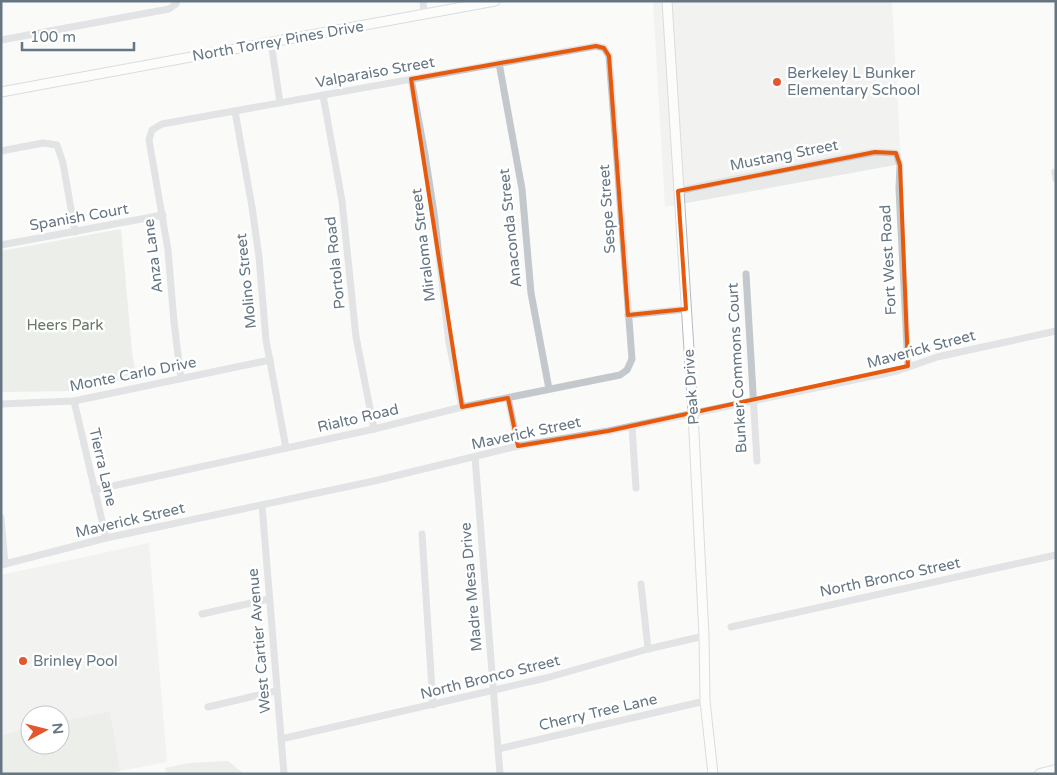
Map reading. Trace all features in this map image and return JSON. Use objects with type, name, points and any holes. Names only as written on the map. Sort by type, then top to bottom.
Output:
[{"type":"main road","points":[[1040,774],[1056,770]]},
{"type":"street","points":[[423,1],[424,14]]},
{"type":"street","name":"North Torrey Pines Drive","points":[[1,92],[495,1]]},
{"type":"street","name":"Peak Drive","points":[[667,1],[694,414],[705,701],[713,774]]},
{"type":"street","points":[[1,40],[169,8],[176,2]]},
{"type":"street","points":[[271,42],[280,103]]},
{"type":"street","name":"Valparaiso Street","points":[[152,130],[162,124],[596,46],[604,48]]},
{"type":"street","name":"Sespe Street","points":[[604,48],[609,56],[632,359],[628,370]]},
{"type":"street","name":"Anaconda Street","points":[[499,63],[522,189],[531,293],[549,389]]},
{"type":"street","name":"Miraloma Street","points":[[411,79],[430,184],[449,342],[462,407]]},
{"type":"street","name":"Portola Road","points":[[323,95],[342,201],[356,337],[374,429]]},
{"type":"street","name":"Molino Street","points":[[235,111],[259,257],[266,340],[286,448]]},
{"type":"street","name":"Anza Lane","points":[[152,130],[150,140],[168,250],[181,379]]},
{"type":"street","points":[[1,151],[43,143],[57,146],[75,232]]},
{"type":"street","name":"Mustang Street","points":[[678,191],[874,152],[896,153]]},
{"type":"street","name":"Fort West Road","points":[[896,153],[900,165],[898,189],[908,366]]},
{"type":"street","points":[[1055,172],[1056,179]]},
{"type":"street","name":"Spanish Court","points":[[1,245],[162,215]]},
{"type":"street","name":"Bunker Commons Court","points":[[746,274],[757,461]]},
{"type":"street","points":[[628,314],[686,309]]},
{"type":"street","name":"Maverick Street","points":[[3,565],[106,538],[262,505],[518,446],[694,414],[799,390],[897,371],[937,357],[1056,330]]},
{"type":"street","name":"Monte Carlo Drive","points":[[1,404],[74,402],[270,360]]},
{"type":"street","name":"Rialto Road","points":[[94,490],[374,429],[462,407],[620,375],[628,370]]},
{"type":"street","points":[[508,398],[518,446]]},
{"type":"street","name":"Tierra Lane","points":[[74,402],[106,538]]},
{"type":"street","points":[[632,426],[636,488]]},
{"type":"street","name":"Madre Mesa Drive","points":[[475,457],[500,774]]},
{"type":"street","name":"West Cartier Avenue","points":[[262,505],[284,774]]},
{"type":"street","points":[[1,518],[3,565]]},
{"type":"street","points":[[422,534],[434,705]]},
{"type":"street","name":"North Bronco Street","points":[[730,627],[1056,555]]},
{"type":"street","points":[[641,584],[648,649]]},
{"type":"street","points":[[202,614],[269,599]]},
{"type":"street","name":"North Bronco Street","points":[[281,739],[546,678],[648,649],[704,636]]},
{"type":"street","points":[[208,707],[276,692]]},
{"type":"street","name":"Cherry Tree Lane","points":[[498,750],[705,701]]},
{"type":"highlighted area","points":[[596,46],[604,48],[609,56],[628,315],[686,309],[678,191],[875,152],[896,153],[900,165],[908,366],[608,431],[518,446],[508,398],[462,407],[411,79]]},
{"type":"shaded area","name":"Berkeley L Bunker Elementary School","points":[[653,1],[892,1],[901,164],[665,207]]},
{"type":"shaded area","points":[[149,543],[167,762],[120,771],[110,711],[70,720],[70,705],[20,705],[20,730],[1,735],[1,575]]},
{"type":"green space","name":"Heers Park","points":[[121,229],[136,377],[70,391],[1,392],[1,251]]},
{"type":"green space","points":[[110,711],[120,771],[107,774],[1,774],[1,735],[20,730],[20,755],[70,755],[70,720]]},
{"type":"green space","points":[[228,761],[244,774],[167,774],[165,768],[189,763]]},
{"type":"place","name":"Berkeley L Bunker Elementary School","points":[[777,82]]},
{"type":"place","name":"Brinley Pool","points":[[23,661]]}]
